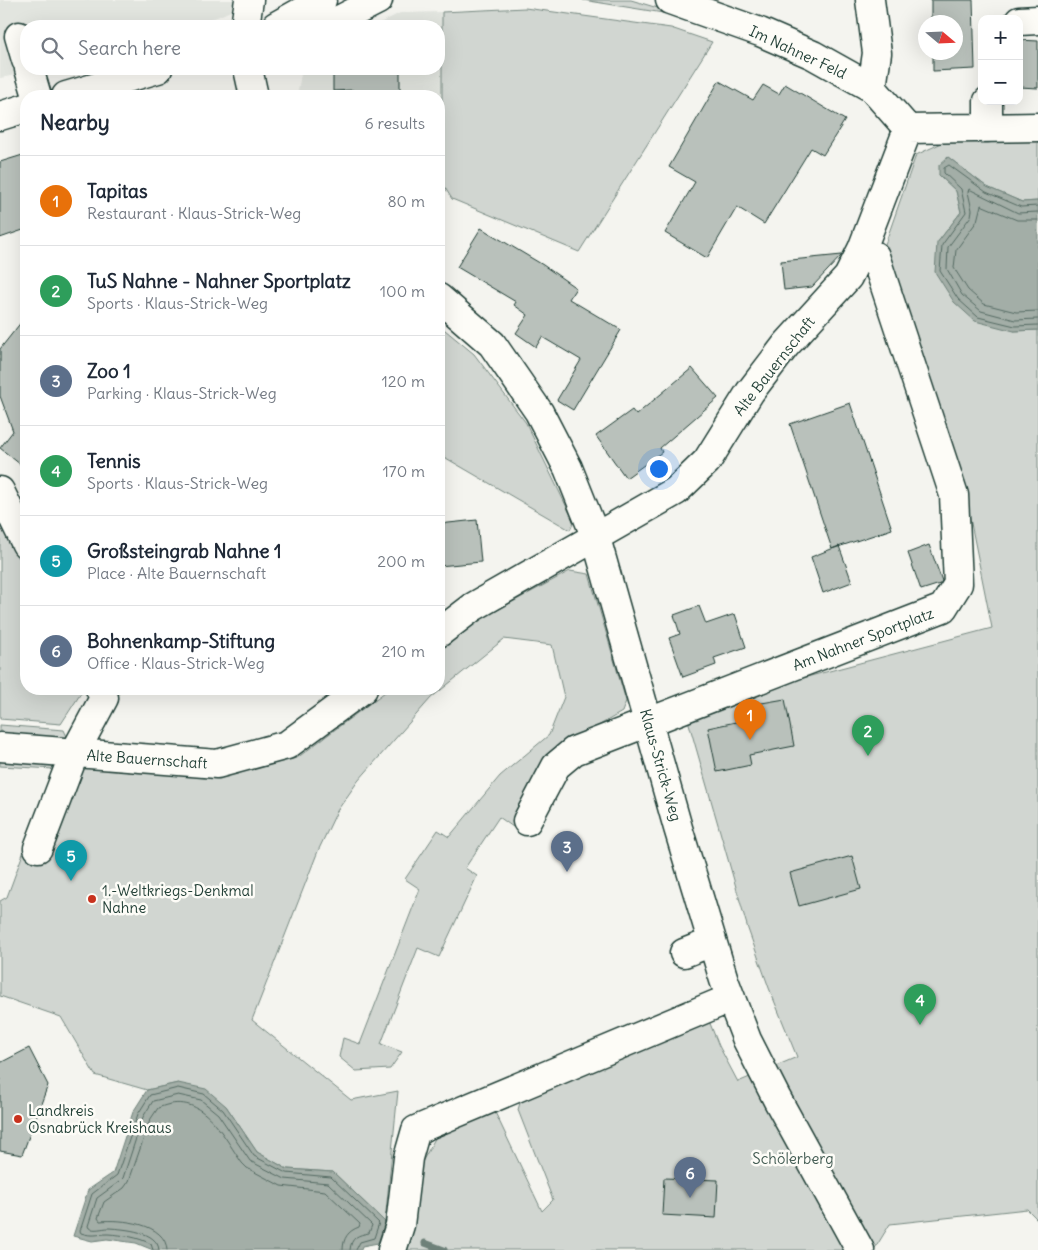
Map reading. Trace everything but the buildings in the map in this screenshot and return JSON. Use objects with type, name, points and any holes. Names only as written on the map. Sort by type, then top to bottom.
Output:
[{"type":"street","points":[[246,20],[249,0]]},
{"type":"street","points":[[287,20],[322,0]]},
{"type":"street","points":[[339,20],[378,0]]},
{"type":"street","name":"Im Nahner Feld","points":[[670,0],[760,32],[813,55],[872,88],[908,129]]},
{"type":"street","points":[[870,0],[878,53],[872,88]]},
{"type":"street","points":[[1023,21],[1038,20]]},
{"type":"street","points":[[31,75],[35,90]]},
{"type":"street","points":[[86,90],[138,75]]},
{"type":"street","points":[[249,75],[253,90]]},
{"type":"street","points":[[988,105],[988,128]]},
{"type":"street","points":[[0,116],[20,110]]},
{"type":"street","points":[[908,129],[1038,128]]},
{"type":"street","name":"Alte Bauernschaft","points":[[445,629],[473,608],[676,492],[707,461],[750,392],[786,345],[848,277],[862,249],[908,129]]},
{"type":"street","name":"Am Nahner Sportplatz","points":[[527,821],[556,766],[574,751],[943,608],[958,584],[954,494],[875,256],[862,249]]},
{"type":"street","name":"Klaus-Strick-Weg","points":[[445,303],[492,344],[539,412],[568,468],[596,538],[712,942],[731,998],[747,1040],[776,1100],[860,1250]]},
{"type":"street","points":[[0,491],[20,532]]},
{"type":"street","points":[[38,848],[74,754],[104,698],[103,695]]},
{"type":"street","name":"Alte Bauernschaft","points":[[0,748],[218,764],[287,745],[355,695]]},
{"type":"street","points":[[684,953],[712,942]]},
{"type":"street","points":[[392,1250],[400,1225],[408,1158],[416,1130],[731,998]]},
{"type":"shaded area","points":[[0,0],[256,0],[207,20],[20,20],[20,74],[0,78]]},
{"type":"shaded area","points":[[442,12],[442,20],[386,20],[400,13]]},
{"type":"shaded area","points":[[301,75],[442,75],[442,90],[298,90]]},
{"type":"green space","points":[[583,0],[631,0],[688,17]]},
{"type":"green space","points":[[525,8],[671,28],[712,42],[579,252],[452,199],[445,188],[445,90],[442,90],[442,75],[445,75],[445,20],[442,20],[442,12]]},
{"type":"green space","name":"Schölerberg","points":[[1038,141],[1038,201],[1022,202],[987,187],[948,157],[939,175],[956,191],[961,212],[937,243],[1014,331],[1038,330],[1038,1220],[1027,1209],[890,1224],[874,1250],[407,1250],[422,1162],[438,1133],[493,1108],[542,1211],[553,1200],[518,1110],[522,1095],[707,1016],[719,1046],[738,1082],[797,1057],[748,929],[688,720],[784,683],[992,628],[969,513],[882,253],[916,155],[944,142]]},
{"type":"green space","points":[[445,330],[474,354],[526,423],[574,522],[570,530],[445,457]]},
{"type":"green space","points":[[0,517],[20,559],[20,695],[80,695],[61,724],[0,719]]},
{"type":"green space","points":[[570,571],[589,574],[626,701],[622,712],[555,751],[513,827],[499,817],[465,868],[477,876],[439,957],[418,948],[381,1044],[402,1052],[390,1069],[356,1071],[339,1057],[343,1038],[360,1044],[420,889],[405,879],[438,830],[449,837],[500,776],[549,735],[564,697],[552,645],[504,639],[445,687],[445,646],[477,621]]},
{"type":"green space","points":[[381,695],[435,695],[358,781],[337,811],[318,851],[252,1020],[351,1100],[398,1091],[385,1222],[333,1172],[287,1169],[257,1152],[226,1106],[178,1083],[147,1090],[95,1075],[61,1017],[0,996],[0,901],[7,897],[54,769],[0,766],[0,725],[64,730],[81,767],[219,775],[297,758]]},
{"type":"water","points":[[948,157],[987,187],[1022,202],[1038,201],[1038,330],[1014,331],[975,321],[954,302],[935,272],[937,243],[961,212],[956,191],[939,175],[939,165]]},
{"type":"water","points":[[178,1083],[206,1089],[226,1106],[257,1152],[287,1169],[333,1172],[385,1222],[378,1243],[362,1246],[361,1250],[153,1250],[136,1243],[107,1239],[92,1241],[73,1236],[88,1190],[113,1173],[133,1112],[147,1090]]},
{"type":"waterway","points":[[425,1243],[444,1250]]},
{"type":"place","name":"Tapitas","points":[[750,740]]},
{"type":"place","name":"TuS Nahne - Nahner Sportplatz","points":[[868,756]]},
{"type":"place","name":"Zoo 1","points":[[567,872]]},
{"type":"place","name":"Großsteingrab Nahne 1","points":[[71,881]]},
{"type":"place","name":"1.-Weltkriegs-Denkmal Nahne","points":[[92,899]]},
{"type":"place","name":"Tennis","points":[[920,1025]]},
{"type":"place","name":"Landkreis Osnabrück Kreishaus","points":[[18,1119]]},
{"type":"place","name":"Bohnenkamp-Stiftung","points":[[690,1198]]}]
